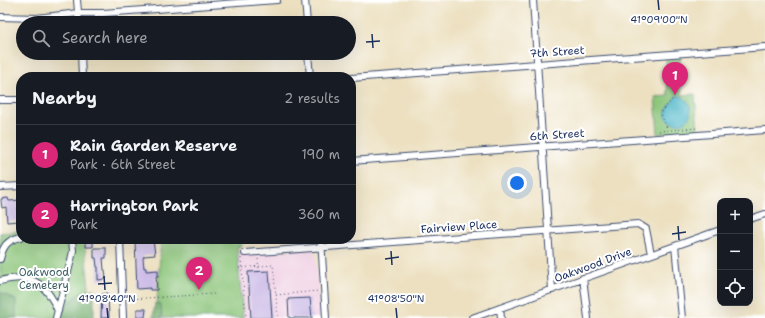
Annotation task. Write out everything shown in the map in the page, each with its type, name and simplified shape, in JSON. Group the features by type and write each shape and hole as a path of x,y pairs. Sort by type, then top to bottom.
{"street":[{"path":"77,0 78,16"},
{"path":"53,16 78,13 102,13 276,0"},
{"path":"305,0 306,16"},
{"path":"533,0 552,290"},
{"path":"0,16 16,17"},
{"name":"7th Street","path":"356,78 765,47"},
{"path":"81,60 82,72"},
{"path":"309,60 310,72"},
{"path":"0,100 16,100"},
{"name":"6th Street","path":"356,161 765,130"},
{"path":"0,187 16,186"},
{"path":"753,218 765,214 765,221"},
{"name":"Fairview Place","path":"243,254 638,224 646,229 651,254"},
{"name":"Oakwood Drive","path":"472,318 717,231"},
{"path":"0,259 3,248 16,239"},
{"path":"56,318 73,251 72,244"},
{"path":"120,244 123,318"},
{"path":"321,244 326,318"},
{"path":"675,246 682,318"},
{"path":"0,281 18,277 32,280 48,293 58,311"},
{"path":"582,278 588,318"},
{"path":"500,308 501,318"}],"path":[{"path":"667,131 666,124 661,116 661,111 672,100 676,91 673,78 674,68 672,60"},
{"path":"659,131 698,128"},
{"path":"243,254 242,268 246,318"},
{"path":"258,258 259,272"},
{"path":"239,268 274,266 278,318"},
{"path":"276,294 319,291"},
{"path":"122,299 214,294"}],"shaded area":[{"path":"315,249 320,318 243,318 237,253"}],"green space":[{"path":"680,56 682,95 695,94 698,131 658,134 655,97 668,96 666,57"},
{"name":"Oakwood Cemetery","path":"16,231 16,244 85,244 92,318 0,318 0,233"},
{"path":"161,244 242,244 242,246 237,247 243,318 156,318"},
{"path":"94,289 94,318 59,318 67,305 81,292"},
{"path":"0,292 16,300 16,318 0,318"},
{"path":"155,303 161,304 162,318 153,318"}],"water":[{"path":"676,96 681,96 684,98 690,106 690,114 684,123 673,123 666,117 666,111"}],"building":[{"path":"8,198 9,201 16,200 16,221 7,222 6,207 2,208 1,199"},
{"path":"86,244 93,244 93,247 86,247"},
{"path":"135,244 154,244 155,255 144,256 143,258 144,268 146,268 146,271 158,270 158,276 156,276 157,290 150,290 150,288 137,289"},
{"path":"94,248 106,248 106,258 103,258 106,279 98,280 98,267 96,258 94,258"},
{"path":"269,271 272,318 251,318 248,272"},
{"path":"108,293 109,318 101,318 102,294"},
{"path":"310,298 312,318 289,318 288,299"},
{"path":"137,309 146,309 145,317 137,318"}],"place":[{"name":"Rain Garden Reserve","path":"675,95"},
{"name":"Harrington Park","path":"199,290"}]}
